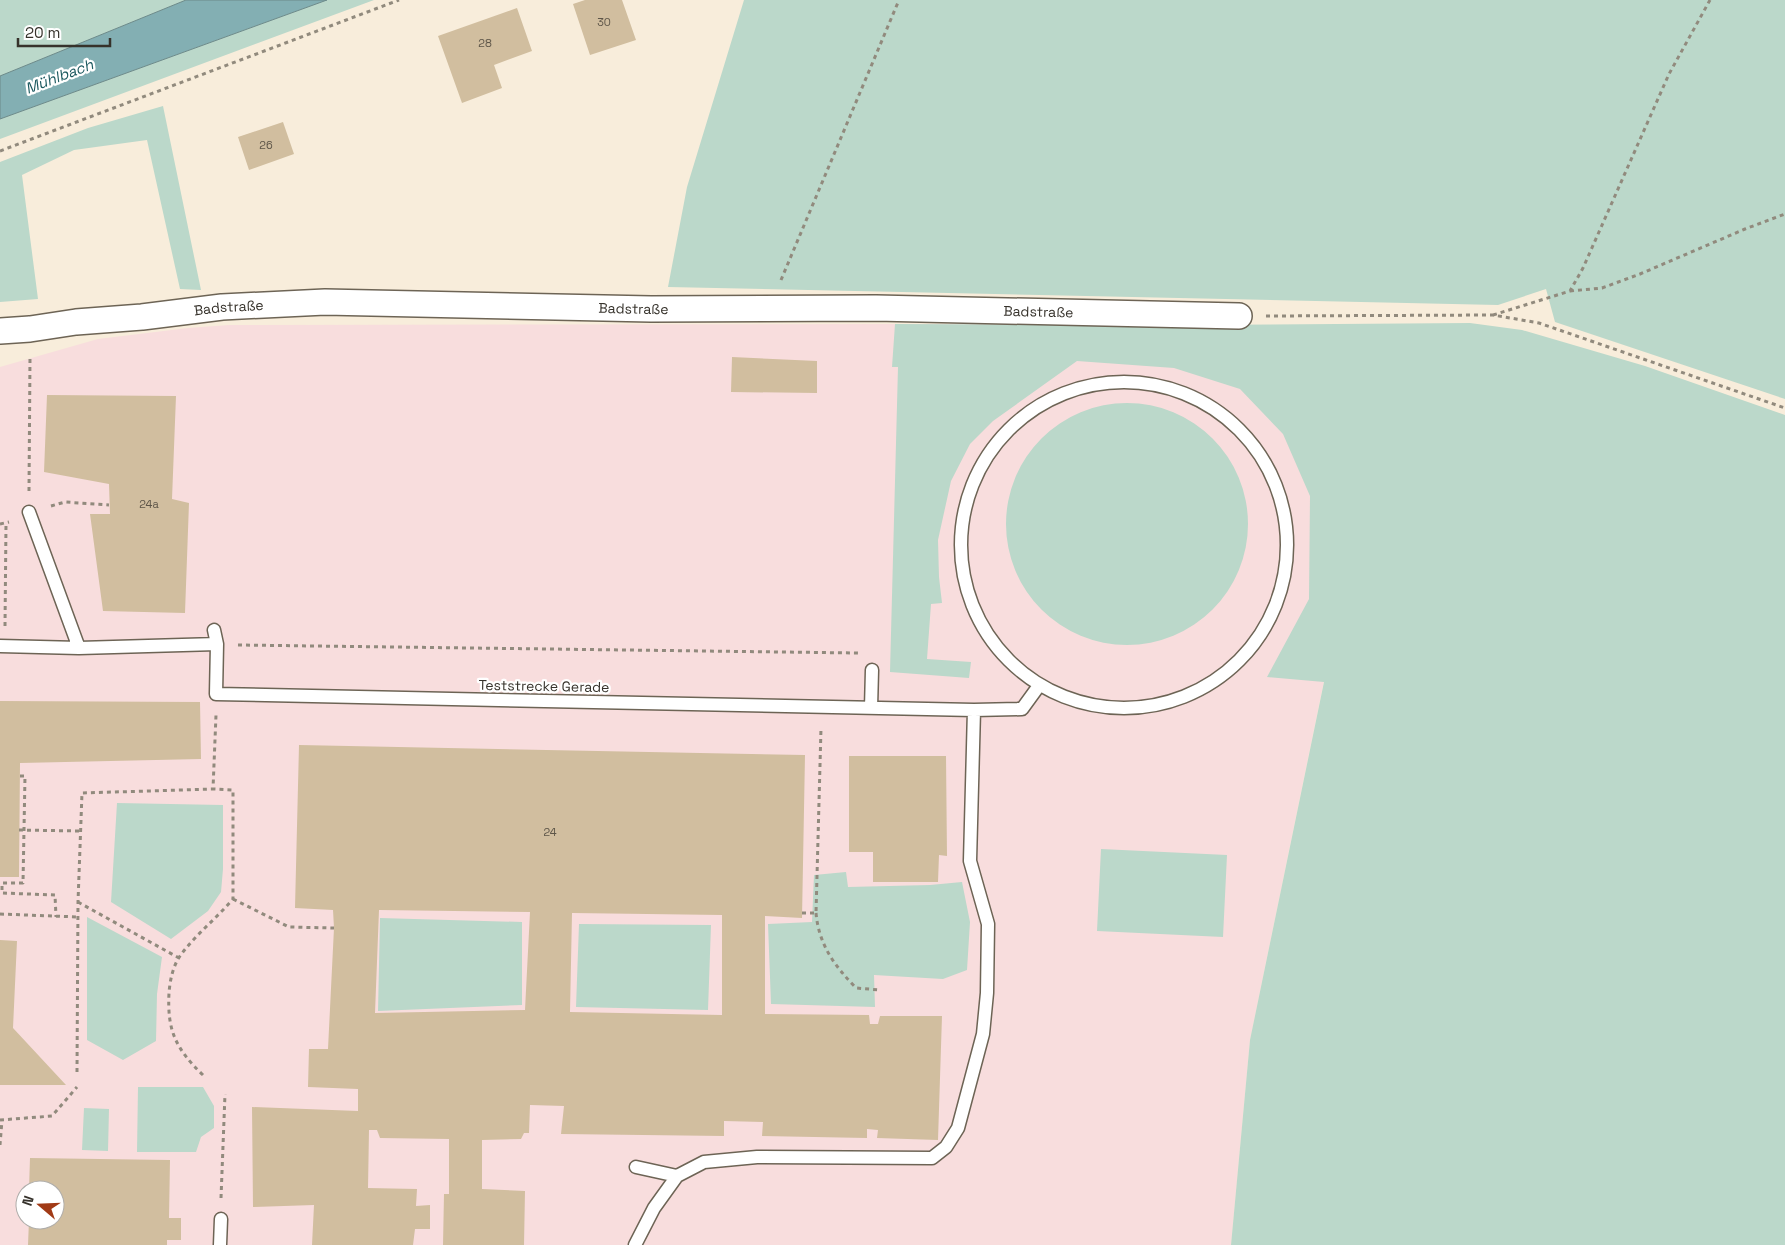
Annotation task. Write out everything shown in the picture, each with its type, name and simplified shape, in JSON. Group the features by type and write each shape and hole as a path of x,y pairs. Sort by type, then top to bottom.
{"street":[{"name":"Badstraße","path":"0,331 222,307 325,302 651,309 770,308 1239,316"},
{"name":"Badstraße","path":"0,339 30,329"}],"lane":[{"path":"1131,380 1184,392 1231,420 1266,462 1285,512 1286,567 1271,619 1239,663 1195,694 1143,709 1088,707 1038,687 997,652 970,604 959,551 966,498 990,449 1029,410 1078,387 1131,380"},
{"path":"29,512 78,648"},
{"path":"214,630 217,644 216,694"},
{"path":"2,646 78,648 217,644"},
{"path":"870,708 872,670"},
{"name":"Teststrecke Gerade","path":"216,694 974,710 1022,709 1038,687"},
{"path":"635,1245 654,1208 677,1176 704,1162 757,1156 932,1158 946,1147 958,1128 972,1078 983,1034 987,993 988,924 970,861 974,710"},
{"path":"636,1167 677,1176"},
{"path":"220,1245 221,1219"}],"path":[{"path":"0,152 399,0"},
{"path":"770,308 899,0"},
{"path":"1570,291 1583,268 1670,74 1710,0"},
{"path":"1492,315 1570,291 1602,288 1785,214"},
{"path":"1239,316 1492,315 1539,323 1785,408"},
{"path":"29,512 30,329"},
{"path":"0,524 6,524 29,512 65,502 109,505"},
{"path":"2,646 6,524"},
{"path":"217,644 308,647 862,653"},
{"path":"213,789 216,694"},
{"path":"822,707 816,913 818,931 836,967 856,988 880,990"},
{"path":"20,776 25,776 21,857 23,883 2,883 2,894 56,895 56,917"},
{"path":"77,1072 78,902 82,794 213,789 233,790 233,899 179,958 170,978 170,1024 180,1049 187,1060 203,1075"},
{"path":"20,803 24,804"},
{"path":"22,830 81,832"},
{"path":"233,899 289,927 334,928"},
{"path":"78,902 179,958"},
{"path":"802,913 816,913"},
{"path":"0,914 78,917"},
{"path":"0,1145 1,1120 52,1116 77,1087"},
{"path":"221,1219 225,1094"}],"shaded area":[{"path":"229,325 1185,325 1325,458 1324,681 1250,1040 1231,1245 0,1245 0,367 98,339"}],"green space":[{"path":"0,0 186,0 0,76"},
{"path":"327,0 374,0 0,139 0,119"},
{"path":"744,0 1785,0 1785,399 1555,322 1546,289 1498,305 668,287 687,187"},
{"path":"163,106 201,290 180,289 147,140 74,150 22,175 38,299 0,302 0,162 88,128"},
{"path":"1470,323 1522,330 1645,366 1785,415 1785,1245 1231,1245 1250,1040 1324,682 1267,677 1309,599 1310,496 1283,434 1240,389 1174,368 1077,361 993,421 970,444 951,481 938,540 942,603 931,604 927,659 971,662 969,678 890,672 898,367 892,367 895,324 1185,325"},
{"path":"1127,403 1151,405 1173,412 1194,423 1213,438 1228,457 1239,478 1246,500 1248,524 1246,548 1239,570 1228,591 1213,610 1194,625 1173,636 1151,643 1127,645 1103,643 1081,636 1060,625 1041,610 1026,591 1015,570 1008,548 1006,524 1008,500 1015,478 1026,457 1041,438 1060,423 1081,412 1103,405"},
{"path":"117,803 223,805 221,892 208,911 171,939 111,902"},
{"path":"1101,849 1227,855 1223,937 1097,931"},
{"path":"846,872 848,887 930,885 962,882 970,922 967,970 943,979 874,975 875,1007 771,1004 768,924 812,922 814,875"},
{"path":"87,917 162,957 157,994 156,1041 123,1060 87,1040"},
{"path":"380,918 522,922 522,1005 378,1011"},
{"path":"579,924 711,925 708,1010 576,1007"},
{"path":"138,1087 203,1087 214,1106 214,1128 201,1137 196,1152 137,1152"},
{"path":"84,1108 109,1109 108,1151 82,1150"}],"water":[{"name":"Mühlbach","path":"186,0 327,0 0,119 0,76"}],"building":[{"path":"585,0 622,0 636,40 590,55 573,4"},
{"path":"517,8 532,51 494,65 502,88 462,103 438,36"},
{"path":"283,122 294,154 249,170 238,137"},
{"path":"732,357 817,361 817,393 731,392"},
{"path":"47,395 176,396 172,499 189,503 185,613 103,611 90,514 110,514 109,484 44,472"},
{"path":"0,701 200,702 201,759 20,763 19,877 0,877"},
{"path":"299,745 805,755 802,918 765,916 765,1014 869,1015 870,1024 878,1024 880,1016 942,1016 938,1140 877,1138 878,1130 867,1129 867,1138 762,1136 763,1122 724,1121 724,1136 561,1134 564,1106 530,1105 529,1133 524,1133 521,1139 482,1140 482,1189 525,1191 524,1245 443,1245 444,1194 449,1194 449,1139 380,1138 377,1130 369,1130 368,1188 417,1189 416,1206 430,1205 430,1229 415,1229 413,1245 312,1245 314,1205 253,1207 252,1107 358,1111 358,1089 308,1087 309,1049 328,1049 334,928 333,910 295,908","holes":["379,910 530,912 525,1010 375,1013","572,913 722,915 722,1015 570,1012"]},
{"path":"849,756 946,756 947,856 939,855 938,882 873,882 873,852 849,852"},
{"path":"0,940 17,941 13,1028 66,1085 0,1085"},
{"path":"30,1158 170,1160 169,1218 181,1218 181,1240 167,1240 167,1245 28,1245 29,1230 65,1230 65,1180 29,1180"}]}
